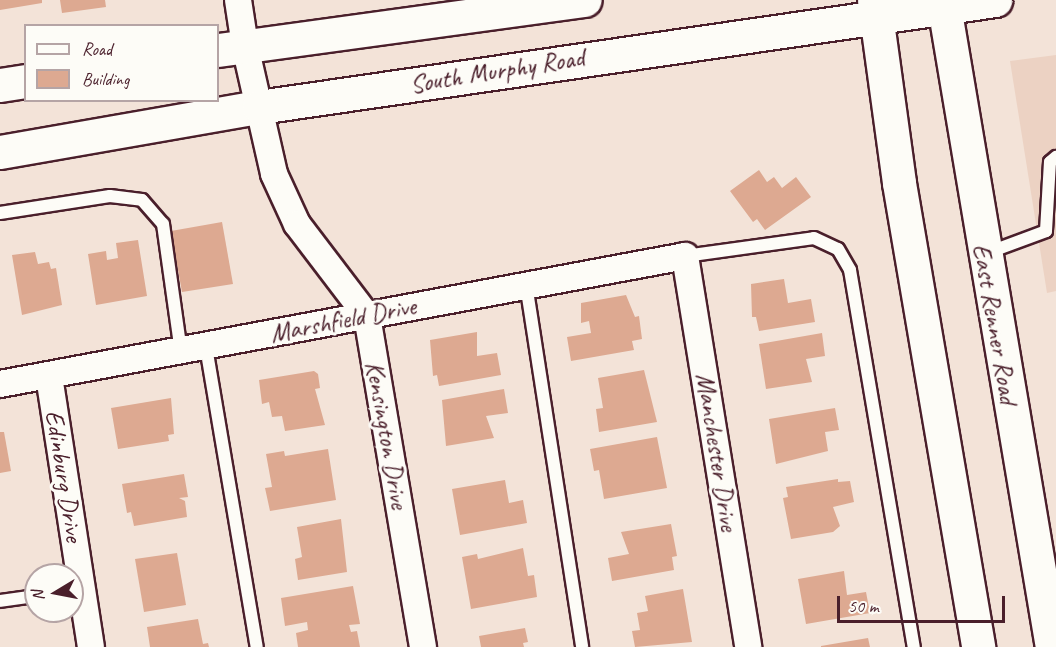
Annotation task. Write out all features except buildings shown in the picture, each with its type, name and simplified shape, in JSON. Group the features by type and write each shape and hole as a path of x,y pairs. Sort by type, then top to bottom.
{"main road":[{"path":"231,48 585,0"},
{"name":"South Murphy Road","path":"0,152 259,107 875,7 995,0"},
{"name":"East Renner Road","path":"943,3 983,254 1052,647"},
{"path":"875,7 899,183 978,647"},
{"path":"0,85 24,81"}],"street":[{"name":"Kensington Drive","path":"238,0 231,48 259,107 274,174 297,224 367,316 423,647"},
{"name":"Marshfield Drive","path":"0,384 193,350 526,284 685,256"},
{"name":"Manchester Drive","path":"685,256 748,647"},
{"name":"Edinburg Drive","path":"49,376 73,563"},
{"name":"Edinburg Drive","path":"84,620 91,647"}],"lane":[{"path":"983,254 1046,231 1050,162 1056,157"},
{"path":"0,213 110,196 142,200 163,224 193,350 257,647"},
{"path":"685,256 814,238 838,249 850,270 914,647"},
{"path":"526,284 582,647"},
{"path":"0,601 24,598"}],"shaded area":[{"path":"1056,55 1056,291 1047,293 1010,61"}]}
